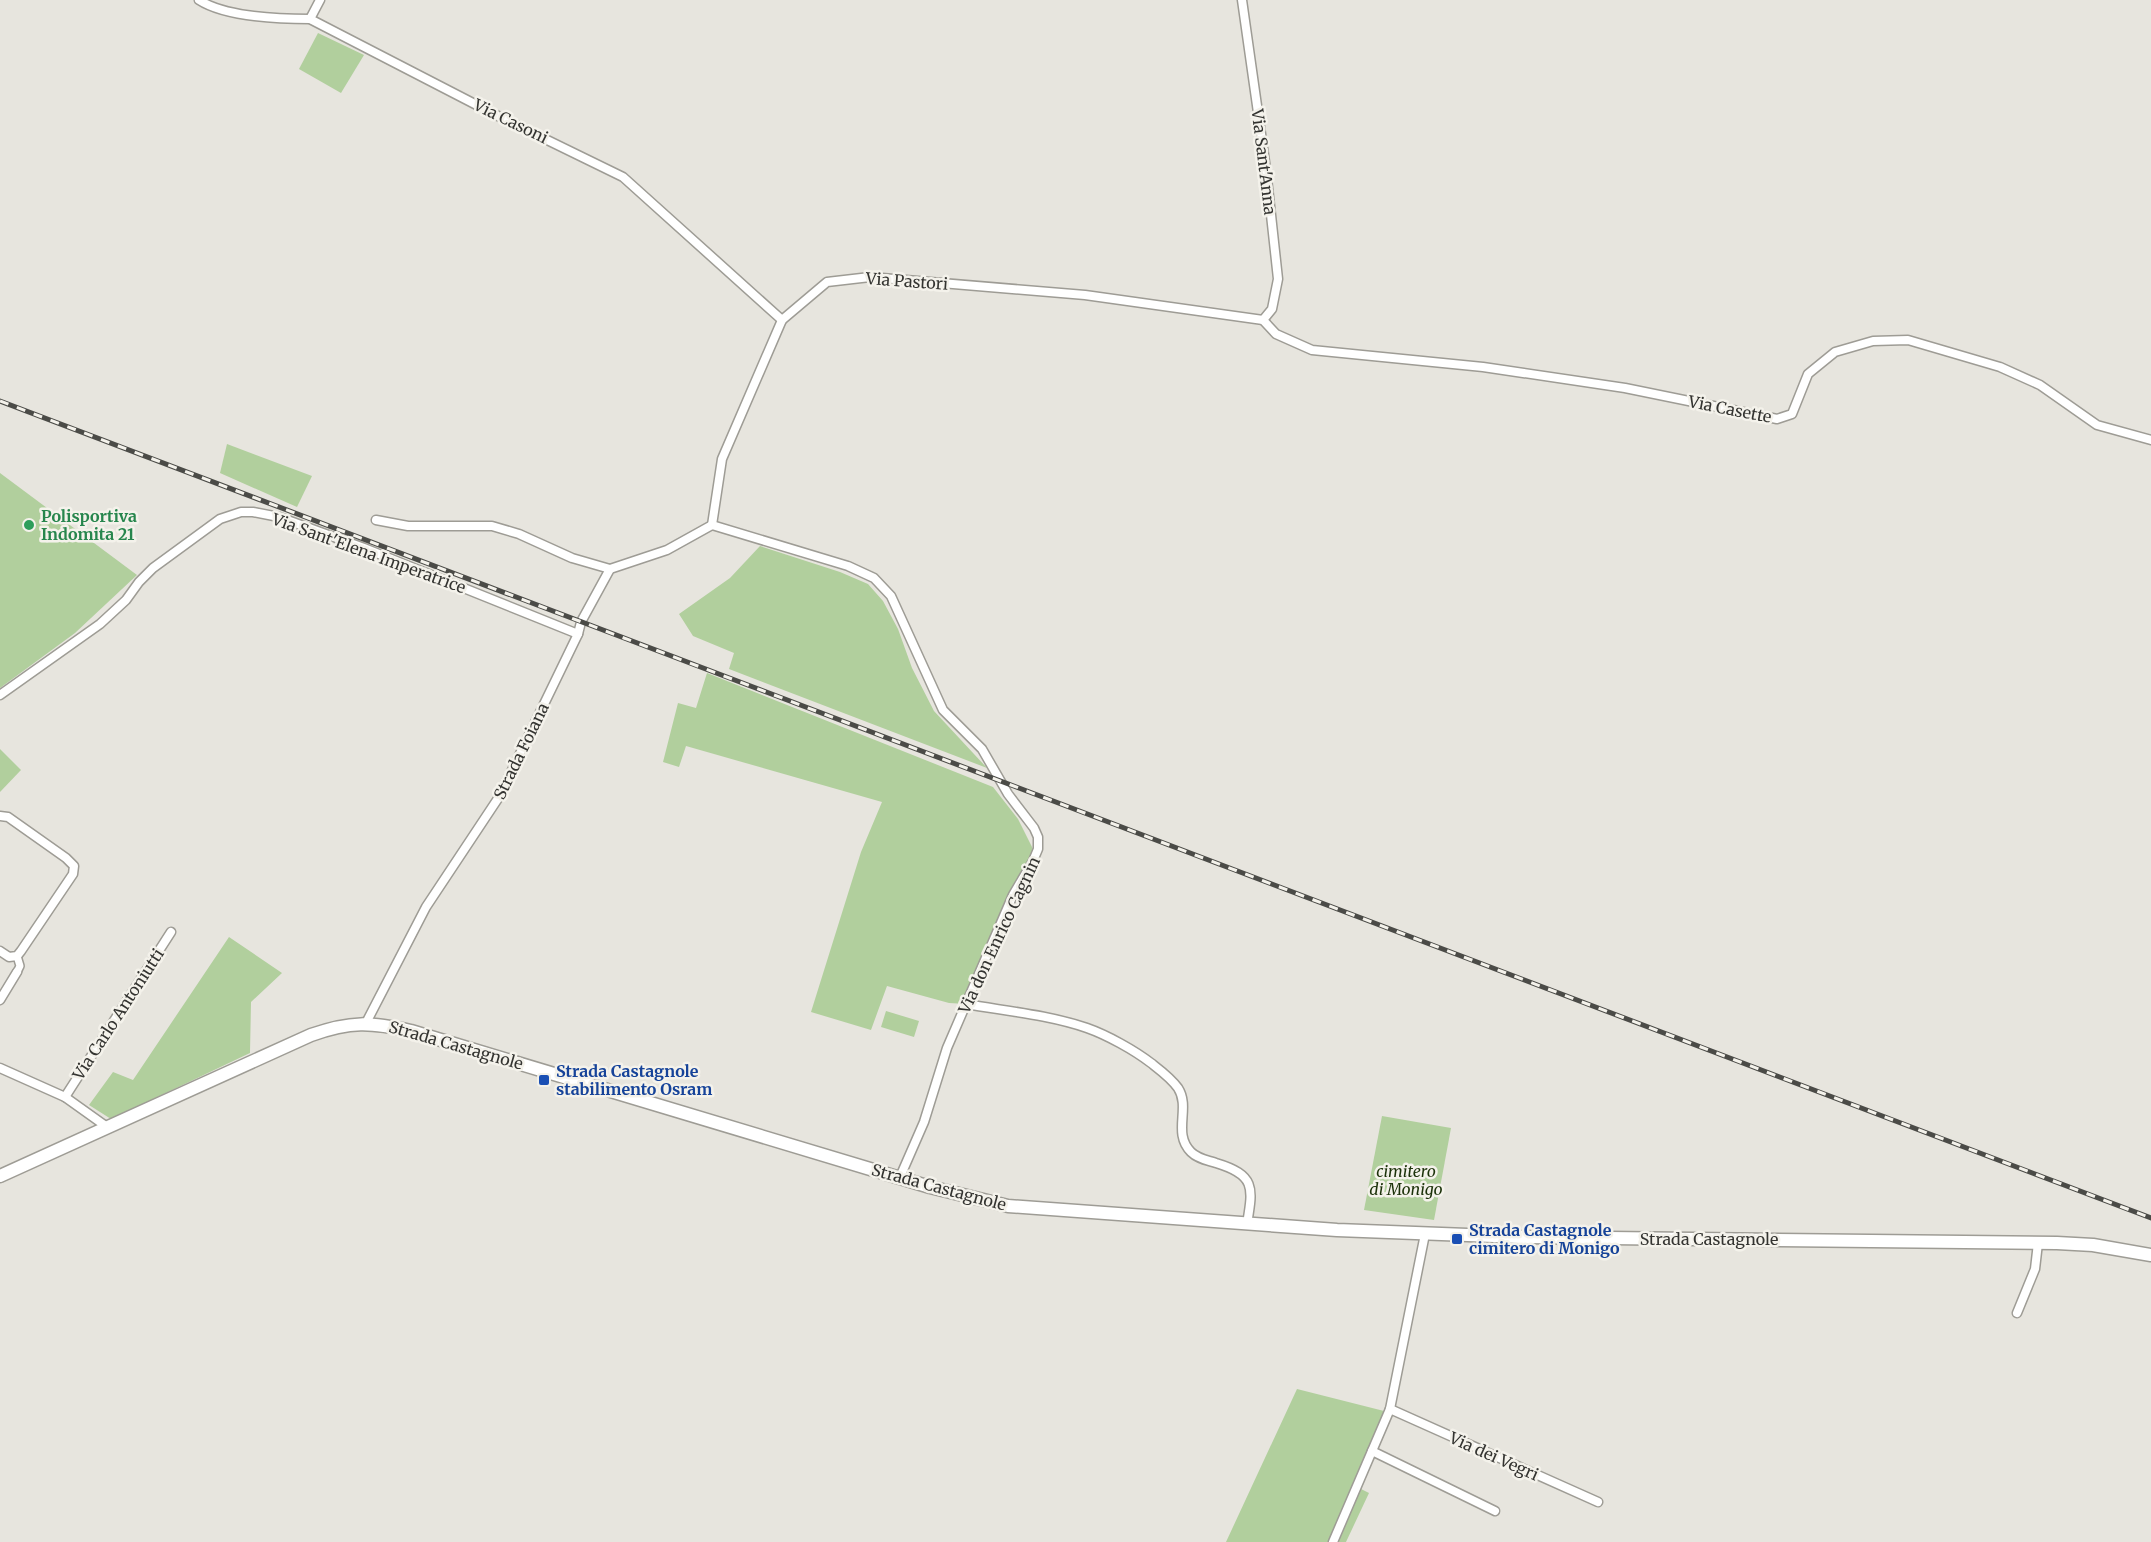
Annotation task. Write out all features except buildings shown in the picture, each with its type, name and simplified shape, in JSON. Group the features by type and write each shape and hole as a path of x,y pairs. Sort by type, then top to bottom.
{"main road":[{"name":"Strada Castagnole","path":"0,1176 311,1035 350,1024 366,1023 411,1031 471,1048 900,1178 962,1196 1008,1206 1247,1224 1425,1234 2093,1245 2151,1256"}],"street":[{"name":"Via Casoni","path":"200,0 210,7 276,19 310,18 498,116 623,177 782,320"},
{"path":"310,18 320,0"},
{"name":"Via Sant'Anna","path":"1242,0 1266,170 1278,279 1272,309 1263,320"},
{"name":"Via Pastori","path":"712,525 722,459 782,320 828,282 870,277 1085,295 1263,320"},
{"name":"Via Casette","path":"1263,320 1276,334 1312,350 1483,367 1625,388 1777,419 1792,414 1808,374 1835,352 1873,340 1908,340 2000,367 2040,385 2097,425 2151,440"},
{"name":"Via Sant'Elena Imperatrice","path":"0,695 100,624 126,600 153,568 220,519 241,512 279,517 356,545 578,634"},
{"path":"376,520 408,526 492,526 519,534 572,558 610,569 667,550 712,525"},
{"name":"Via don Enrico Cagnin","path":"712,525 848,566 873,578 891,596 943,710 982,749 1008,794 1034,828 1038,837 1038,849 1013,895 947,1048 924,1122 900,1178"},
{"name":"Strada Foiana","path":"366,1023 426,908 499,797 578,634 581,622 610,569"},
{"path":"0,816 8,817 74,866 73,874 17,956 9,957 0,951"},
{"name":"Via Carlo Antoniutti","path":"65,1097 171,932"},
{"path":"0,1000 20,966 17,956"},
{"path":"966,1004 1058,1020 1089,1028 1141,1055 1158,1068 1170,1078 1180,1093 1182,1101 1181,1136 1188,1148 1200,1158 1234,1169 1248,1182 1252,1194 1247,1224"},
{"path":"0,1068 65,1097 107,1127"},
{"path":"1333,1542 1390,1409 1425,1234"},
{"path":"2017,1313 2036,1269 2038,1244"},
{"name":"Via dei Vegri","path":"1390,1409 1598,1502"},
{"path":"1372,1451 1495,1511"}],"green space":[{"path":"318,33 364,55 341,93 299,69"},
{"path":"227,444 312,476 297,507 220,473"},
{"name":"Polisportiva Indomita 21","path":"0,473 137,575 75,633 0,688"},
{"path":"760,546 840,572 868,584 883,601 898,629 912,668 934,711 987,768 729,669 734,653 693,636 679,614 730,578"},
{"path":"707,673 993,787 1018,819 1033,849 966,1004 949,1003 887,986 871,1030 811,1012 861,852 882,802 686,746 679,767 663,762 678,703 696,708"},
{"path":"0,749 21,770 0,792"},
{"path":"229,937 282,973 251,1002 250,1053 111,1119 89,1105 113,1072 133,1080"},
{"path":"886,1011 919,1021 914,1037 881,1027"},
{"name":"cimitero di Monigo","path":"1382,1116 1451,1128 1434,1220 1364,1210"},
{"path":"1297,1389 1384,1411 1361,1489 1369,1493 1346,1542 1226,1542"}],"railway":[{"path":"0,401 2151,1218"}],"place":[{"name":"Polisportiva Indomita 21","path":"29,525"},
{"name":"Strada Castagnole stabilimento Osram","path":"544,1080"},
{"name":"Strada Castagnole cimitero di Monigo","path":"1457,1239"}]}
